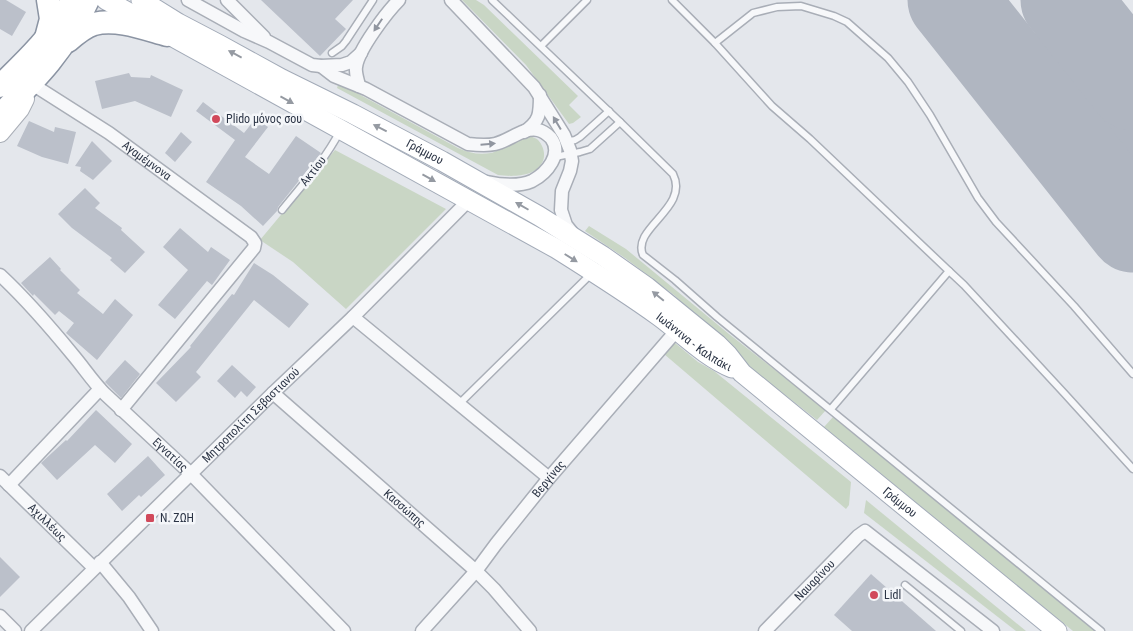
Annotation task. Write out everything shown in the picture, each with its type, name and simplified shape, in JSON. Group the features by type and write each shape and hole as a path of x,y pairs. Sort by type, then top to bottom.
{"highway":[{"path":"48,0 50,19 56,40"},
{"path":"0,115 32,84 56,56 59,22 72,0"},
{"path":"3,81 74,28 88,0"},
{"path":"56,40 95,24 104,23 173,29"}],"main road":[{"name":"Γράμμου","path":"106,0 282,79 394,135 538,216 585,245 640,282 696,326"},
{"name":"Γράμμου","path":"141,0 173,29 341,130 469,200 593,272"},
{"name":"Ιωάννινα - Καλπάκι","path":"593,272 640,303 707,354 722,364 742,373"},
{"name":"Ιωάννινα - Καλπάκι","path":"696,326 728,355 742,373"},
{"name":"Γράμμου","path":"742,373 1057,631"}],"street":[{"path":"156,0 167,10 173,29"},
{"path":"188,0 255,36 309,63 320,66 338,66 352,62 361,53 384,16 399,0"},
{"path":"227,0 269,42"},
{"path":"451,0 540,95 562,150"},
{"path":"361,53 356,68 362,88"},
{"path":"320,66 334,76 362,88 468,144 496,144 524,132 535,130 549,136 572,164 562,191 561,210 566,225 585,245"},
{"path":"0,133 20,109 32,84"},
{"name":"Αγαμέμνονα","path":"32,84 109,133 251,237 255,243 254,248 121,410"},
{"path":"524,132 536,123 540,110 540,95"},
{"path":"466,175 505,185 532,181 550,165 562,150"},
{"name":"Μητροπολίτη Σεβαστιανού","path":"30,631 353,317 469,200"},
{"name":"Εγνατίας","path":"0,275 40,316 100,389 191,474 344,631"},
{"path":"353,317 550,478"},
{"name":"Βεργίνας","path":"422,631 476,571 550,478 677,330"},
{"path":"4,480 100,389"},
{"name":"Κασσώπης","path":"274,393 476,571 530,631"},
{"name":"Αχιλλέως","path":"4,480 97,565 128,597 152,631"},
{"name":"Ναυαρίνου","path":"765,631 865,531 993,631"},
{"path":"0,616 15,631"}],"lane":[{"path":"332,53 346,41 373,0"},
{"path":"492,0 668,168 675,177 674,197 644,238 641,249 643,255 675,280 716,317 1101,631"},
{"path":"540,46 587,0"},
{"path":"672,0 772,106 810,139 964,285 1133,469"},
{"path":"714,43 753,13 777,7 802,6 847,22 888,58 908,82 930,115 978,198 996,222 1074,306 1133,374"},
{"path":"562,150 609,111"},
{"path":"562,150 590,149 620,122"},
{"name":"Ακτίου","path":"282,210 328,153 341,130"},
{"path":"831,409 949,270"},
{"path":"459,404 593,272"},
{"path":"905,585 961,631"}],"green space":[{"path":"462,0 476,0 484,5 578,96 569,105 581,117 569,124 526,65"},
{"path":"338,85 355,92 458,148 470,152 491,153 525,137 532,137 542,146 544,153 543,161 535,170 524,175 498,175 337,88"},
{"path":"335,150 446,209 346,309 293,262 260,240"},
{"path":"589,226 626,249 729,334 826,410 817,420 743,362 674,295 585,231"},
{"path":"675,343 698,362 714,371 851,482 849,505 846,509 664,354"},
{"path":"833,417 1095,631 1073,631 824,427"},
{"path":"866,500 1026,631 1016,631 864,513"}],"building":[{"path":"0,0 6,0 26,12 12,36 0,29"},
{"path":"261,0 353,0 335,19 346,29 320,56"},
{"path":"129,73 131,77 150,78 151,75 183,90 171,117 135,101 102,109 95,81"},
{"path":"203,102 244,133 256,118 268,127 245,157 269,174 296,136 321,153 278,207 277,211 263,226 241,206 206,182 235,140 196,111"},
{"path":"29,121 54,132 55,127 76,132 68,164 42,157 17,146"},
{"path":"181,132 192,142 175,162 165,153"},
{"path":"92,141 112,161 93,180 80,171 81,167 75,166"},
{"path":"85,188 100,203 95,208 122,228 121,230 145,252 125,273 110,260 112,258 72,228 58,214"},
{"path":"180,228 208,252 211,247 230,260 212,285 207,281 175,319 158,305 188,270 163,247"},
{"path":"50,257 80,290 77,293 103,314 115,299 133,315 97,360 66,333 74,323 59,311 55,315 21,283"},
{"path":"254,263 273,275 309,304 289,328 254,300 196,372 201,377 176,402 156,383 191,347 232,294 234,295"},
{"path":"125,360 140,374 121,398 105,382"},
{"path":"232,365 256,387 247,397 241,391 235,398 217,381"},
{"path":"96,410 132,444 115,463 95,445 57,480 41,463 67,441"},
{"path":"148,456 165,475 122,511 107,494"},
{"path":"0,557 20,577 0,597"},
{"name":"Lidl","path":"871,574 936,631 852,631 834,615"}],"taxiway":[{"path":"927,0 999,33 1033,53 1075,88 1133,154"}],"runway":[{"path":"952,0 1133,228"},
{"path":"1065,0 1133,86"}],"place":[{"name":"Plido μόνος σου","path":"216,119"},
{"name":"Ν. ΖΩΗ","path":"150,518"},
{"name":"Lidl","path":"874,595"}]}
